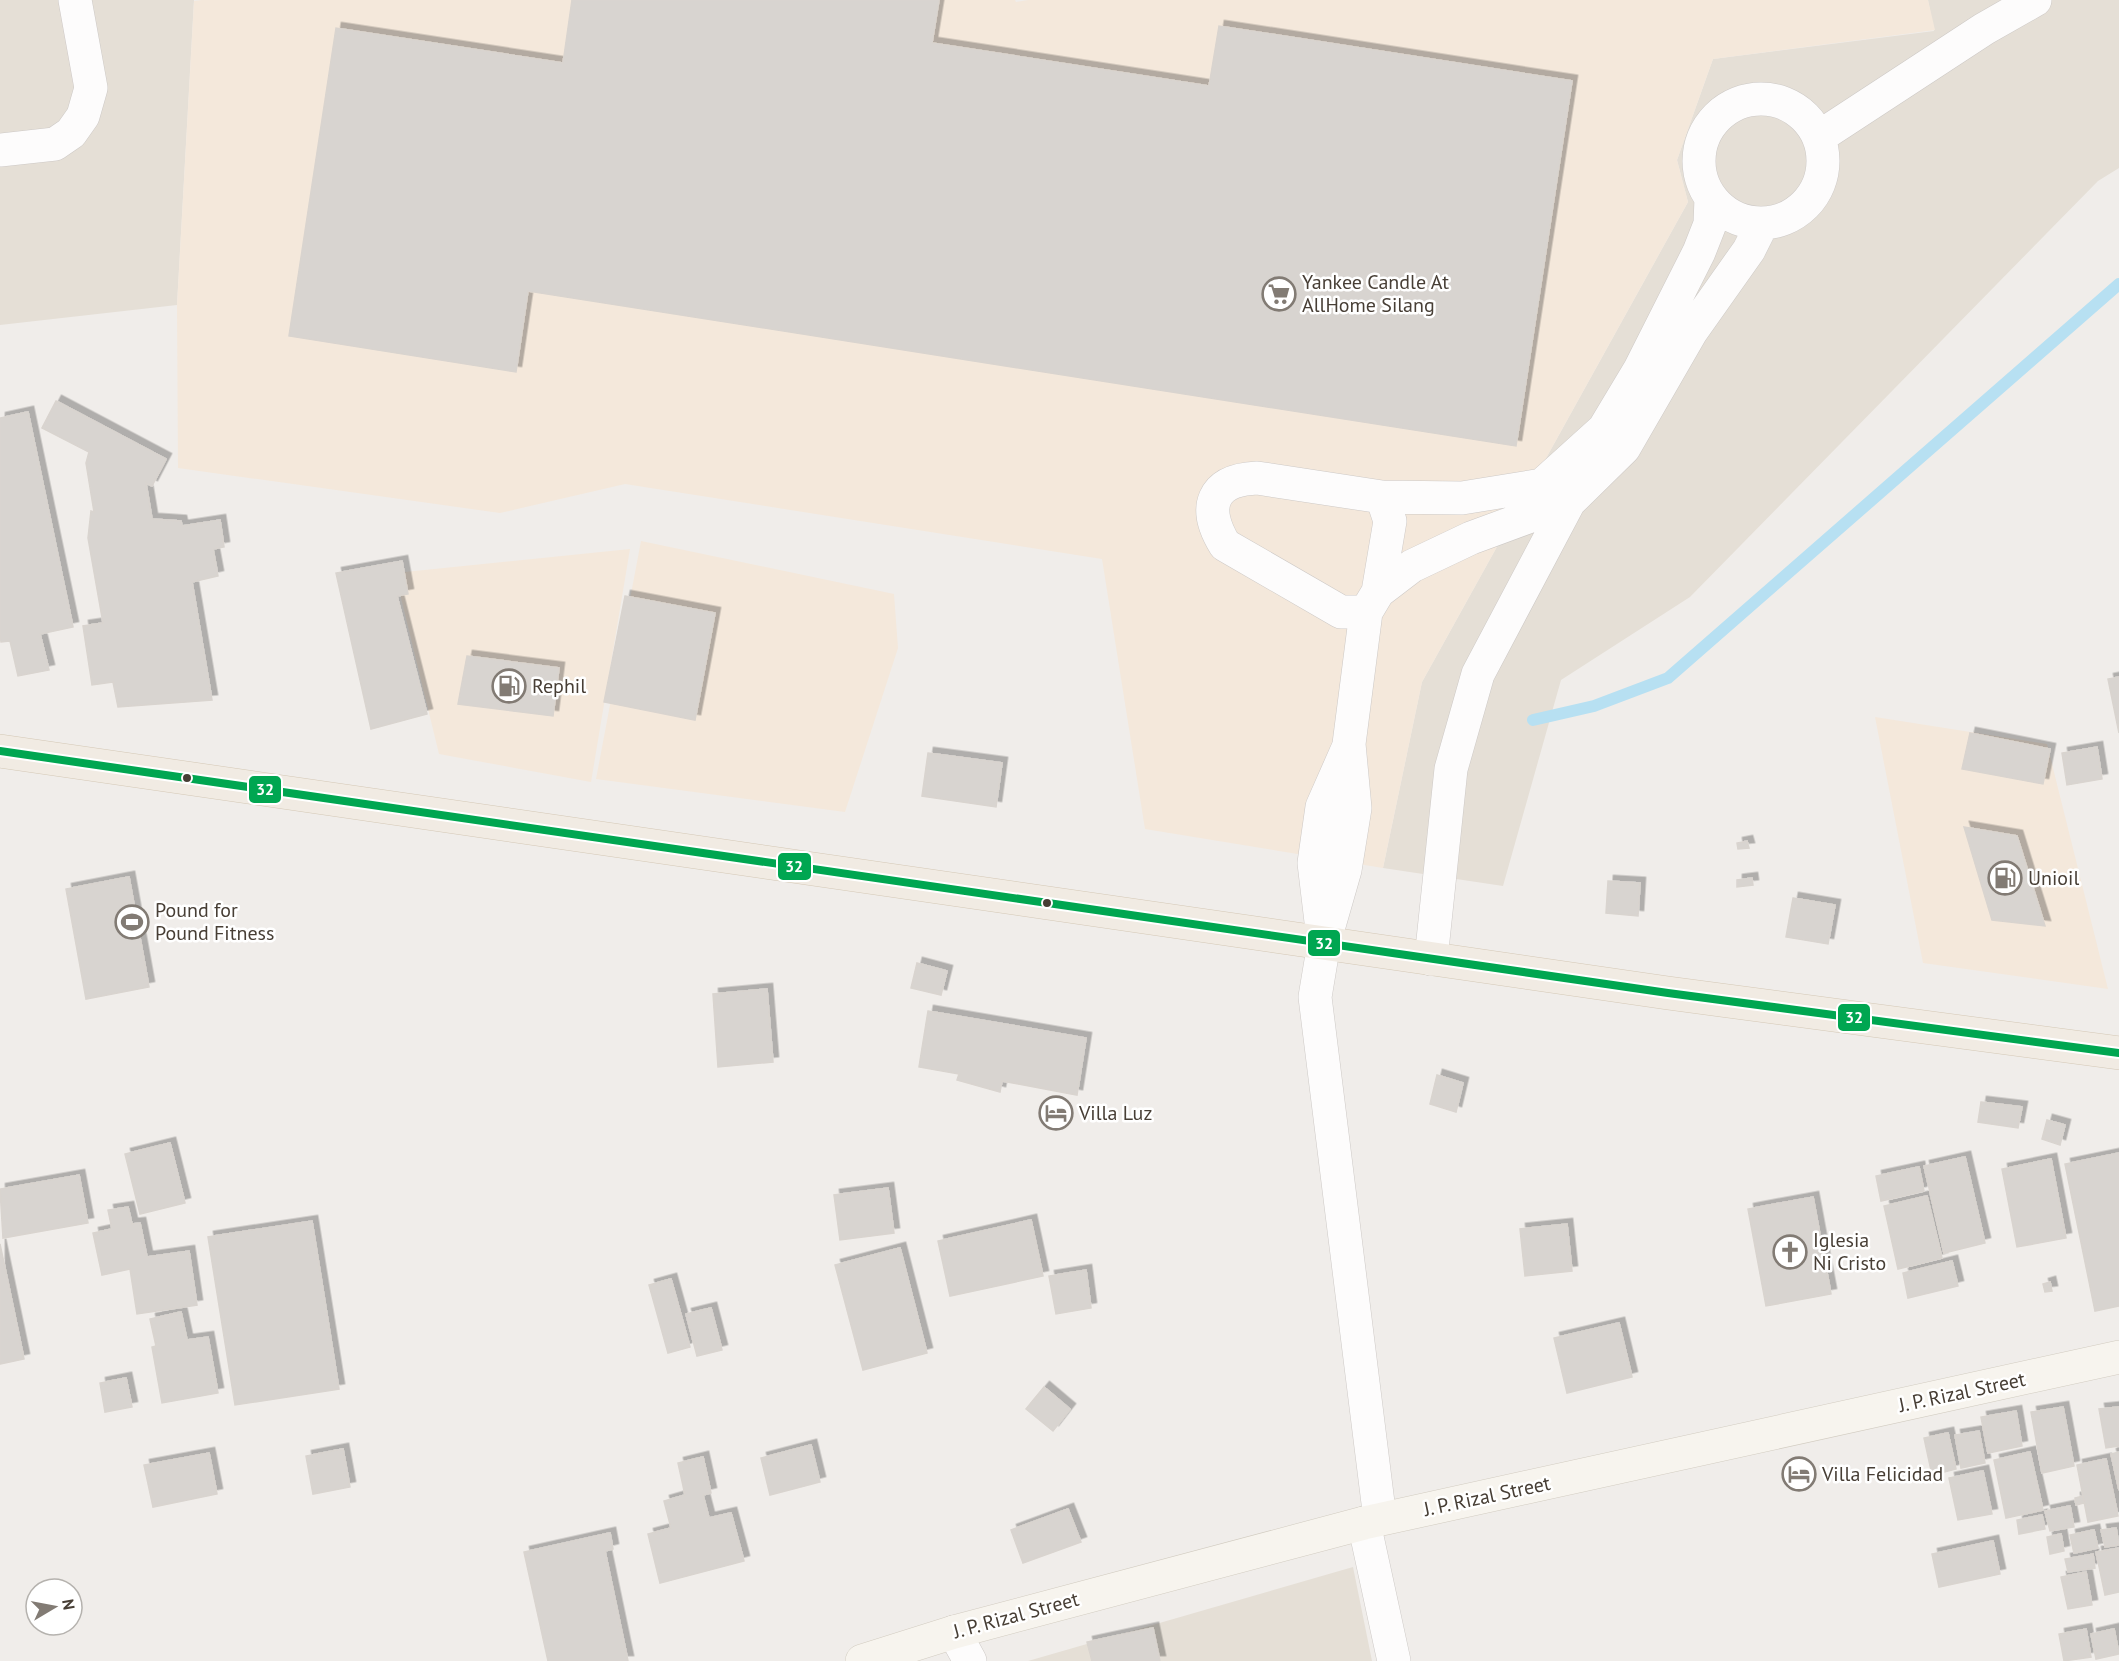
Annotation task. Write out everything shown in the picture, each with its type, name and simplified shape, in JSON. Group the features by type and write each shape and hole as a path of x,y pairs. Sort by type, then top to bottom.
{"main road":[{"path":"0,751 1431,959 2119,1053"},
{"name":"J. P. Rizal Street","path":"862,1661 908,1654 954,1632 1372,1521 2119,1357"}],"street":[{"path":"0,150 55,144 71,133 83,116 91,88 75,0"},
{"path":"1819,137 1980,15 2035,0"},
{"path":"1569,502 1471,537 1412,566 1372,602 1341,612 1225,546 1214,527 1212,507 1224,485 1238,479 1257,478 1382,497 1462,498 1542,485 1604,429 1640,369 1699,252 1710,224 1710,198 1702,180 1699,161 1701,142 1710,125 1723,111 1740,102 1759,98 1777,100 1795,108 1809,120 1819,137 1824,154 1823,171 1818,188 1809,203 1795,214 1779,222 1762,224 1733,218 1710,198"},
{"path":"1431,959 1450,769 1478,674 1569,502 1624,448 1690,332 1749,250 1762,224"},
{"path":"1382,497 1390,521 1372,602 1349,744 1355,808 1345,870 1324,943 1316,997 1372,1521 1394,1661"},
{"path":"954,1632 970,1661"}],"shaded area":[{"path":"0,0 194,0 177,305 0,325"},
{"path":"1015,0 1016,2 1028,0 1928,0 1935,30 1713,59 1677,160 1688,202 1422,682 1383,868 1145,829 1102,559 625,484 500,513 178,468 177,305 194,1"},
{"path":"1928,0 2119,0 2119,168 2098,181 1690,597 1561,680 1503,886 1383,868 1422,682 1688,202 1677,160 1713,59 1934,31"},
{"path":"641,541 894,594 898,648 845,812 596,779"},
{"path":"630,549 591,782 439,754 395,573"},
{"path":"1875,717 2047,744 2108,989 1923,963"},
{"path":"1353,1567 1372,1661 1028,1661"}],"building":[{"path":"572,0 939,0 932,43 1209,86 1219,26 1572,81 1516,446 528,291 516,372 289,336 336,28 563,63"},
{"path":"56,401 166,459 152,486 146,483 152,519 181,521 182,526 220,520 224,547 213,549 218,576 192,582 212,700 118,707 113,682 92,685 83,626 103,623 88,538 91,511 94,512 86,463 89,452 42,428"},
{"path":"28,412 73,627 40,634 49,670 18,676 10,641 1,642 0,635 0,418"},
{"path":"402,561 408,594 397,596 427,714 371,729 336,573"},
{"path":"625,596 715,613 695,720 604,702"},
{"name":"Rephil","path":"467,656 559,668 553,716 458,704"},
{"path":"2119,677 2119,733 2108,679"},
{"path":"1970,733 2050,749 2043,784 1962,769"},
{"path":"2097,747 2102,779 2067,785 2062,753"},
{"path":"928,753 1002,763 996,807 922,796"},
{"name":"Unioil","path":"1964,827 2017,836 2045,926 1992,920"},
{"path":"1747,841 1749,848 1738,849 1737,843"},
{"path":"129,877 149,987 86,999 66,889"},
{"path":"1752,878 1753,885 1737,887 1737,880"},
{"path":"1608,881 1640,883 1638,916 1606,913"},
{"path":"1793,898 1835,905 1828,944 1786,937"},
{"path":"917,963 947,971 941,995 911,988"},
{"path":"767,989 773,1062 718,1067 713,994"},
{"path":"928,1011 1086,1038 1077,1095 1002,1081 1000,1092 957,1080 959,1074 919,1067"},
{"path":"1437,1075 1463,1083 1456,1112 1430,1104"},
{"path":"1981,1102 2022,1107 2018,1128 1978,1122"},
{"path":"2047,1120 2065,1125 2060,1145 2042,1139"},
{"path":"170,1143 185,1203 140,1214 125,1154"},
{"path":"2119,1153 2119,1306 2095,1311 2065,1164"},
{"path":"1965,1157 1985,1243 1944,1253 1924,1166"},
{"path":"2051,1159 2066,1238 2017,1247 2002,1169"},
{"path":"1919,1167 1924,1191 1881,1201 1876,1176"},
{"path":"79,1175 88,1223 3,1238 0,1189"},
{"path":"888,1188 894,1233 840,1240 834,1195"},
{"path":"1927,1196 1942,1258 1898,1269 1884,1206"},
{"name":"Iglesia Ni Cristo","path":"1813,1197 1831,1294 1766,1306 1748,1209"},
{"path":"128,1207 132,1224 140,1223 147,1257 189,1251 197,1305 137,1314 130,1269 102,1275 93,1233 112,1229 108,1210"},
{"path":"1031,1220 1043,1276 950,1296 938,1241"},
{"path":"312,1221 339,1389 235,1405 208,1237"},
{"path":"1567,1224 1572,1271 1525,1276 1520,1229"},
{"path":"0,1244 24,1359 0,1364"},
{"path":"900,1248 927,1353 863,1370 835,1265"},
{"path":"1952,1261 1958,1286 1908,1298 1903,1273"},
{"path":"1086,1270 1091,1308 1056,1314 1049,1276"},
{"path":"671,1279 690,1347 668,1353 649,1285"},
{"path":"2050,1282 2052,1291 2045,1292 2043,1284"},
{"path":"711,1308 722,1350 697,1356 686,1314"},
{"path":"181,1312 187,1340 208,1337 218,1393 162,1403 152,1347 156,1346 150,1319"},
{"path":"1619,1323 1632,1377 1567,1393 1554,1338"},
{"path":"126,1378 132,1407 105,1412 100,1383"},
{"path":"1044,1387 1070,1409 1053,1431 1026,1409"},
{"path":"2063,1407 2074,1466 2042,1473 2031,1412"},
{"path":"2119,1407 2119,1446 2106,1448 2099,1409"},
{"path":"2016,1411 2022,1446 1988,1453 1981,1417"},
{"path":"1979,1431 1985,1463 1961,1468 1955,1435"},
{"path":"1948,1433 1956,1469 1932,1475 1924,1438"},
{"path":"811,1445 820,1482 770,1495 761,1458"},
{"path":"343,1449 350,1487 313,1494 306,1456"},
{"path":"2030,1452 2043,1510 2006,1518 1994,1460"},
{"path":"2119,1452 2119,1490 2111,1454"},
{"path":"209,1453 217,1494 153,1507 144,1465"},
{"path":"703,1457 711,1493 703,1495 709,1518 731,1513 744,1561 660,1583 648,1534 671,1528 664,1501 685,1495 678,1463"},
{"path":"2106,1459 2118,1516 2088,1522 2077,1465"},
{"path":"1983,1471 1992,1514 1958,1520 1949,1478"},
{"path":"2083,1496 2084,1503 2076,1505 2075,1498"},
{"path":"2070,1506 2074,1527 2050,1531 2045,1511"},
{"path":"1068,1509 1081,1542 1023,1563 1011,1530"},
{"path":"2042,1515 2045,1529 2019,1534 2017,1520"},
{"path":"2116,1528 2119,1545 2105,1547 2101,1530"},
{"path":"2094,1530 2098,1548 2074,1553 2070,1535"},
{"path":"610,1533 613,1549 605,1551 628,1661 548,1661 524,1552"},
{"path":"2061,1534 2064,1551 2050,1554 2047,1537"},
{"path":"1993,1541 2000,1574 1939,1587 1932,1554"},
{"path":"2119,1548 2119,1592 2105,1595 2096,1552"},
{"path":"2093,1554 2095,1568 2068,1572 2065,1559"},
{"path":"2086,1572 2092,1605 2068,1609 2061,1577"},
{"path":"1153,1628 1160,1661 1092,1661 1087,1642"},
{"path":"2086,1629 2091,1657 2064,1661 2059,1634"},
{"path":"2114,1629 2119,1654 2096,1659 2091,1634"}],"waterway":[{"path":"1533,720 1594,706 1668,678 2119,284"}],"transit line":[{"name":"32","path":"0,751 1668,993 2119,1053"}],"place":[{"name":"Yankee Candle At AllHome Silang","path":"1279,294"},
{"name":"Rephil","path":"509,686"},
{"name":"Unioil","path":"2005,878"},
{"name":"Pound for Pound Fitness","path":"132,922"},
{"name":"Villa Luz","path":"1056,1113"},
{"name":"Iglesia Ni Cristo","path":"1790,1252"},
{"name":"Villa Felicidad","path":"1799,1474"}]}
